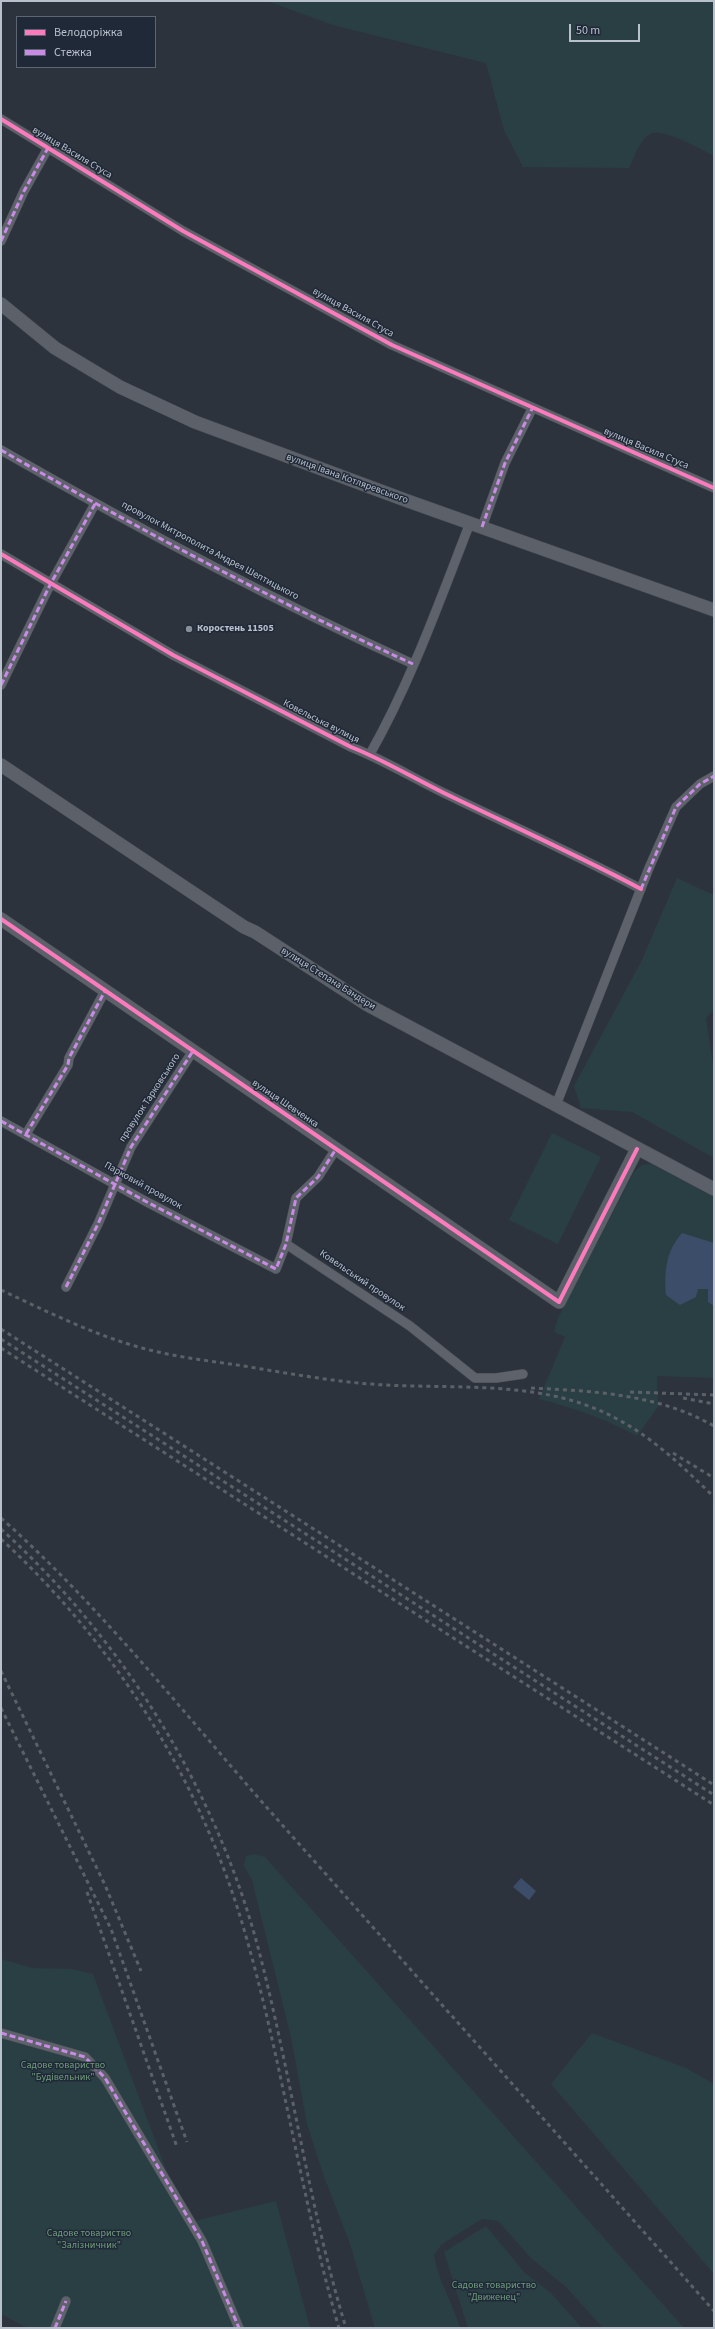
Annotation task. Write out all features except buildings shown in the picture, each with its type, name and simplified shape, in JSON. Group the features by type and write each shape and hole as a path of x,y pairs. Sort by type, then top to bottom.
{"street":[{"name":"вулиця Василя Стуса","path":"1,119 183,231 270,276 392,345 532,409 714,488"},
{"path":"1,241 24,191 48,148"},
{"name":"вулиця Івана Котляревського","path":"1,304 62,352 120,387 195,422 714,610"},
{"path":"370,754 381,735 476,525 532,409"},
{"name":"провулок Митрополита Андрея Шептицького","path":"1,450 95,504 325,624 413,664"},
{"path":"1,685 50,584 95,504"},
{"name":"Ковельська вулиця","path":"1,554 173,655 351,747 370,754 443,792 590,862 641,889"},
{"name":"вулиця Степана Бандери","path":"1,765 346,993 714,1189"},
{"path":"556,1105 641,889 676,807 700,784 714,776"},
{"name":"вулиця Шевченка","path":"1,919 559,1302 637,1149"},
{"path":"26,1134 68,1065 69,1058 105,991"},
{"name":"провулок Тарковського","path":"66,1287 98,1224 131,1147 193,1051"},
{"name":"Парковий провулок","path":"1,1121 145,1201 276,1269 286,1244"},
{"path":"286,1244 296,1198 318,1177 336,1149"},
{"name":"Ковельський провулок","path":"286,1244 410,1326 475,1378 496,1378 523,1374"},
{"path":"1,2033 85,2057 105,2078 202,2241 238,2328"},
{"path":"54,2328 66,2301"}],"green space":[{"path":"267,1 714,1 714,156 673,136 656,133 650,134 646,137 637,150 629,168 523,167 504,130 486,63 333,25"},
{"path":"677,878 714,895 714,1010 706,1018 714,1070 714,1158 632,1112 581,1108 574,1086 641,962"},
{"path":"552,1133 601,1157 558,1244 509,1220"},
{"path":"651,1164 714,1197 714,1378 657,1376 658,1407 637,1436 590,1414 539,1399 565,1337 554,1332 558,1318 634,1172 642,1165"},
{"path":"254,1854 265,1857 684,2328 603,2328 566,2287 531,2258 498,2221 482,2219 442,2244 434,2255 442,2283 460,2328 375,2328 349,2241 323,2174 307,2124 291,2037 252,1880 244,1866 246,1856"},
{"path":"1,1959 32,1968 72,1969 93,1974 186,2223 276,2201 310,2328 28,2328 1,2314"},
{"path":"592,2033 686,2068 714,2084 714,2274 551,2084"},
{"name":"Садове товариство \"Движенец\"","path":"486,2226 525,2273 551,2293 582,2328 468,2328 444,2252"}],"water":[{"path":"682,1233 714,1243 714,1306 708,1302 708,1289 698,1289 696,1297 680,1305 666,1295 665,1278 669,1254"},
{"path":"521,1878 536,1891 529,1900 513,1887"}],"railway":[{"path":"1,1290 70,1322 124,1343 167,1354 349,1382 383,1385 487,1388 555,1396 588,1406 619,1420 645,1436 669,1455 714,1497"},
{"path":"1,1329 714,1785"},
{"path":"1,1339 714,1795"},
{"path":"1,1348 714,1805"},
{"path":"531,1388 625,1396 670,1407 693,1415 714,1426"},
{"path":"630,1392 714,1395"},
{"path":"683,1398 714,1404"},
{"path":"673,1453 714,1478"},
{"path":"1,1518 72,1587 140,1660 269,1810 714,2311"},
{"path":"1,1529 47,1574 90,1623 129,1674 165,1729 196,1786 223,1845 245,1905 263,1967 284,2057 322,2239 346,2328"},
{"path":"1,1539 42,1579 116,1668 148,1716 177,1766 203,1818 225,1871 257,1976 313,2228 339,2328"},
{"path":"1,1671 105,1885 141,1971"},
{"path":"1,1708 111,1929 187,2142"},
{"path":"87,1892 177,2147"}],"marked path":[{"path":"1,241 24,191 48,148"},
{"path":"482,527 505,463 532,409"},
{"path":"1,450 204,562 360,640 413,664"},
{"path":"1,685 50,585 95,504"},
{"path":"641,889 676,807 700,784 714,776"},
{"path":"26,1134 68,1065 69,1058 105,991"},
{"path":"66,1287 98,1224 131,1147 193,1051"},
{"path":"1,1121 145,1201 276,1269 286,1244 296,1198 318,1177 336,1149"},
{"path":"1,2033 85,2057 105,2078 202,2241 239,2328"},
{"path":"55,2328 66,2301"}],"cycle path":[{"path":"1,119 183,231 392,345 714,488"},
{"path":"1,554 173,655 351,747 641,889"},
{"path":"1,919 559,1302 637,1149"}],"place":[{"name":"Коростень 11505","path":"189,629"}],"park label":[{"name":"Садове товариство \"Будівельник\"","path":"63,2072"},
{"name":"Садове товариство \"Залізничник\"","path":"89,2240"}]}
